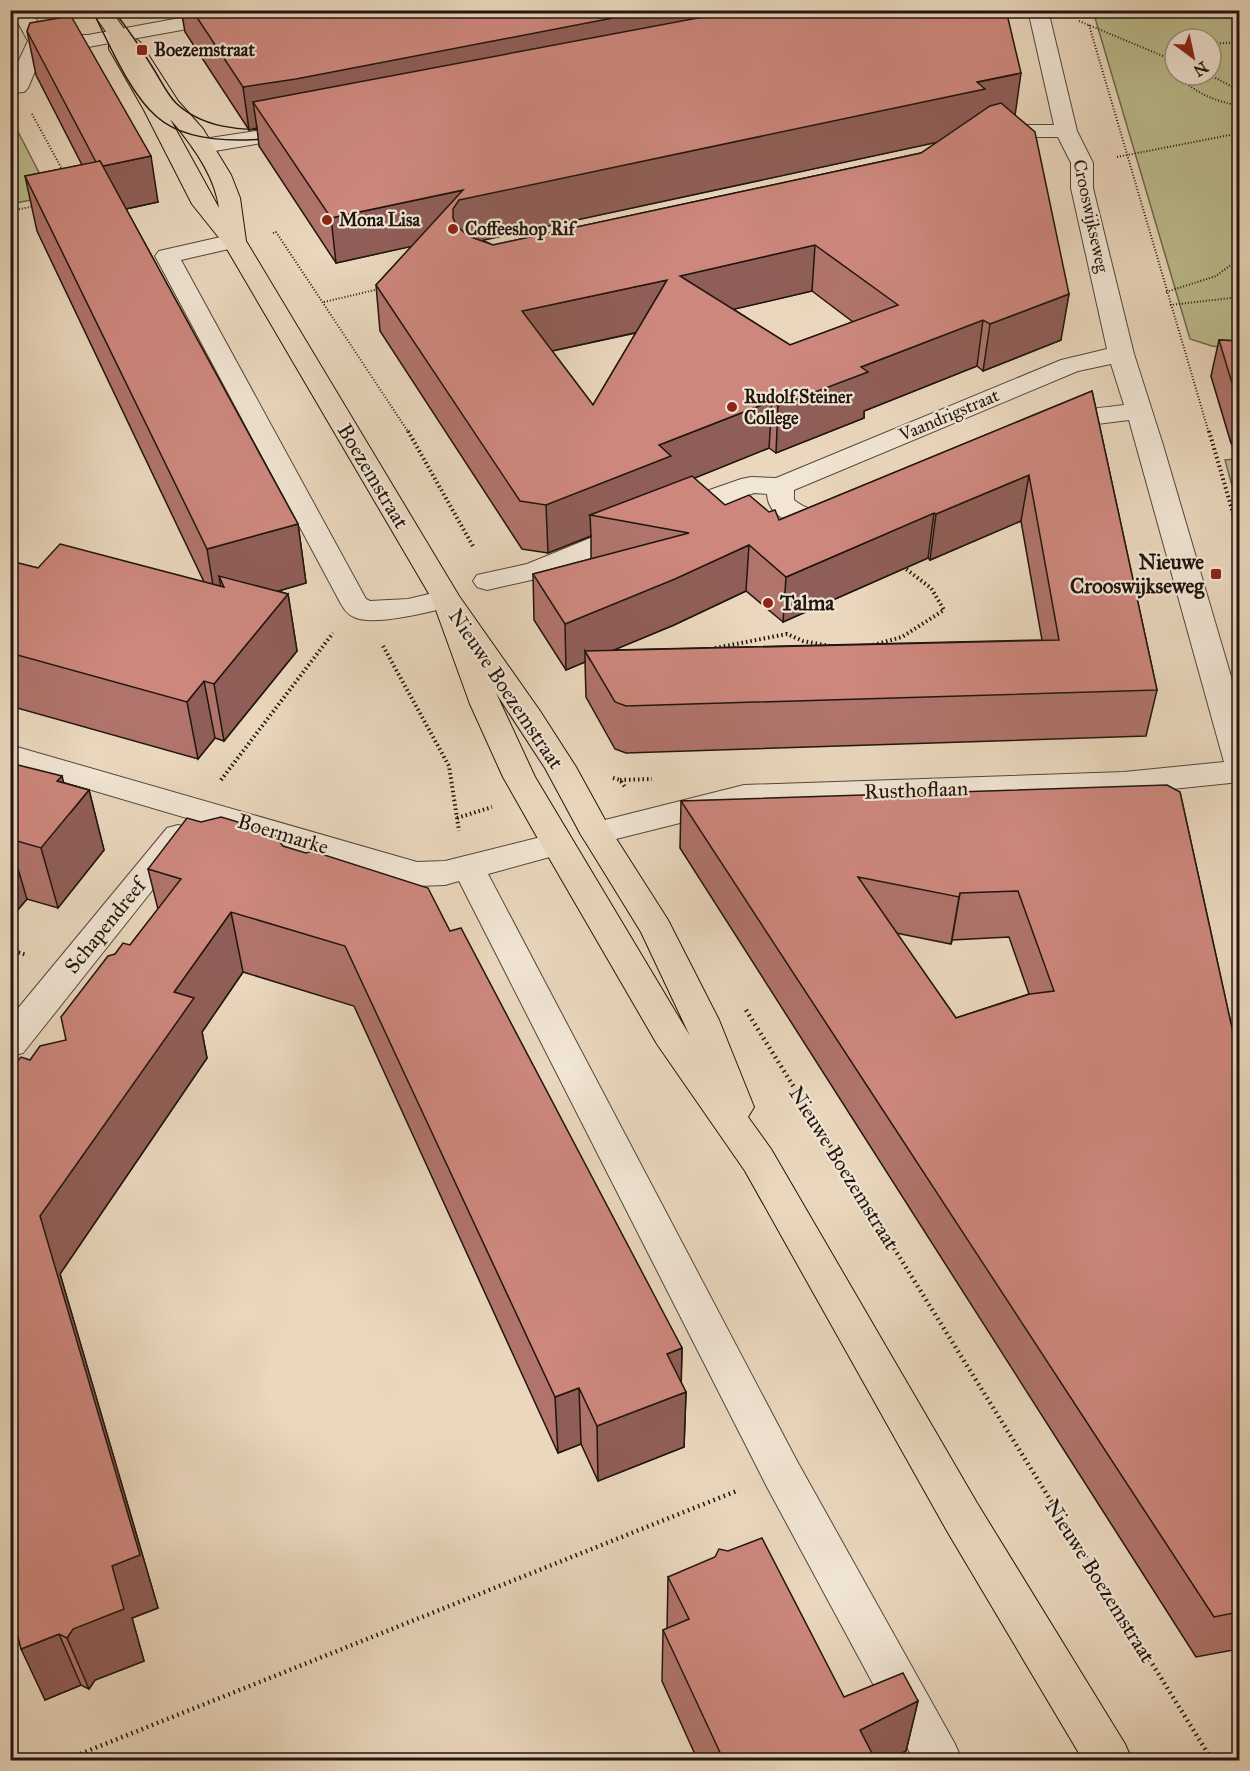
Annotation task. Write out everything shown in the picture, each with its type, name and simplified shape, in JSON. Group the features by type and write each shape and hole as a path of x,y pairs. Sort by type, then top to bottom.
{"main road":[{"name":"Boezemstraat","path":"101,10 119,36 133,46 170,104 203,146 229,198 234,241"},
{"name":"Boezemstraat","path":"119,36 119,49 155,110 203,204 234,241 446,599"},
{"path":"175,151 203,146"},
{"name":"Nieuwe Boezemstraat","path":"446,599 560,767 596,833 656,929 678,969 758,1160"},
{"name":"Nieuwe Boezemstraat","path":"446,599 485,704 519,777 557,844 669,1034 758,1160 962,1517 1109,1761"},
{"path":"557,844 596,833"}],"street":[{"path":"21,10 38,41"},
{"path":"38,41 88,41 259,10"},
{"name":"Crooswijkseweg","path":"1038,10 1066,131 1070,143 1081,155 1085,174 1082,188 1121,354"},
{"path":"17,88 38,41"},
{"path":"203,146 324,125"},
{"path":"971,145 1026,131 1066,131"},
{"path":"234,241 167,256 359,607 408,608 446,599"},
{"path":"1121,354 1239,762"},
{"name":"Vaandrigstraat","path":"487,581 535,570 708,500 752,485 780,486 1070,365 1121,354"},
{"path":"1029,440 1084,418 1138,411"},
{"path":"780,486 781,502 792,513 814,520 854,513"},
{"name":"Boermarke","path":"10,755 199,808 417,874 432,875 557,844"},
{"name":"Rusthoflaan","path":"596,833 744,796 1124,783 1239,771"},
{"name":"Schapendreef","path":"10,1043 199,808"},
{"path":"468,867 782,1473 939,1761"}],"path":[{"path":"1071,18 1163,56"},
{"path":"1089,25 1239,537"},
{"path":"1223,43 1239,42"},
{"path":"1223,82 1239,91"},
{"path":"1188,87 1201,95 1239,106"},
{"path":"17,88 63,171"},
{"path":"10,211 42,204"},
{"path":"1166,292 1196,285 1235,264 1239,258"},
{"path":"381,289 324,302 447,497 483,566 487,581"},
{"path":"1170,305 1239,297"},
{"path":"854,513 856,532 931,588 944,610 922,626 886,643 864,646"},
{"path":"199,808 359,607 449,766 468,867"},
{"path":"709,649 787,634 833,647"},
{"path":"605,775 620,780 648,820"},
{"name":"Nieuwe Boezemstraat","path":"741,1002 1212,1761"},
{"path":"65,1761 782,1473"}],"green space":[{"path":"1093,11 1239,11 1239,350 1212,346 1190,339"},
{"path":"11,118 51,196 11,204"},
{"path":"1211,376 1239,377 1239,511 1225,460 1236,459"}],"building":[{"path":"192,10 654,10 296,79 243,87"},
{"path":"740,10 1006,10 1021,73 977,82 985,89 459,200 453,209 453,218 456,225 468,236 493,245 921,153 990,106 1001,103 1035,132 1069,294 990,324 983,320 861,367 868,372 778,406 772,401 659,445 671,456 546,505 520,501 376,285 463,190 331,218 253,102","holes":["815,245 898,305 790,345 680,276","667,280 593,405 522,311"]},
{"path":"71,16 151,156 103,166 100,161 96,162 27,31 30,23"},
{"path":"100,161 298,524 207,549 25,176"},
{"path":"1219,340 1239,341 1239,406"},
{"path":"1092,391 1157,690 626,706 615,702 585,651 1059,640 1029,475 786,577 749,545 675,579 565,624 533,574 689,533 590,515 692,476 725,505 749,495 769,512 775,510 779,520"},
{"path":"60,544 224,587 219,576 288,594 214,684 204,681 187,702 10,653 10,561 38,568"},
{"path":"10,763 62,776 57,781 89,790 41,848 10,839"},
{"path":"1167,785 1180,792 1239,1060 1239,1612 1214,1617 681,801","holes":["858,877 959,897 960,893 1018,891 1054,991 1030,994 956,1018"]},
{"path":"221,817 272,832 283,846 306,853 312,851 428,888 450,931 461,928 682,1348 667,1354 686,1392 597,1426 579,1388 555,1397 345,946 231,912 174,992 194,998 40,1216 140,1555 112,1566 124,1609 73,1629 67,1638 59,1634 21,1649 10,1606 10,1070 21,1057 30,1060 40,1046 66,1040 61,1017 108,956 115,954 123,943 130,945 181,879 148,869 187,818 201,822"},
{"path":"762,1538 844,1697 903,1673 918,1701 860,1730 876,1761 724,1761 663,1630 689,1619 668,1577 715,1557 719,1549 728,1551"}],"tram line":[{"path":"92,10 120,67 137,95 157,117 169,126 213,139 274,138"},
{"path":"113,10 170,95 186,111 197,118 222,126 273,130"}],"place":[{"name":"Boezemstraat","path":"142,50"},
{"name":"Mona Lisa","path":"327,220"},
{"name":"Coffeeshop Rif","path":"453,229"},
{"name":"Rudolf Steiner College","path":"732,407"},
{"name":"Nieuwe Crooswijkseweg","path":"1216,574"},
{"name":"Talma","path":"768,603"}]}
